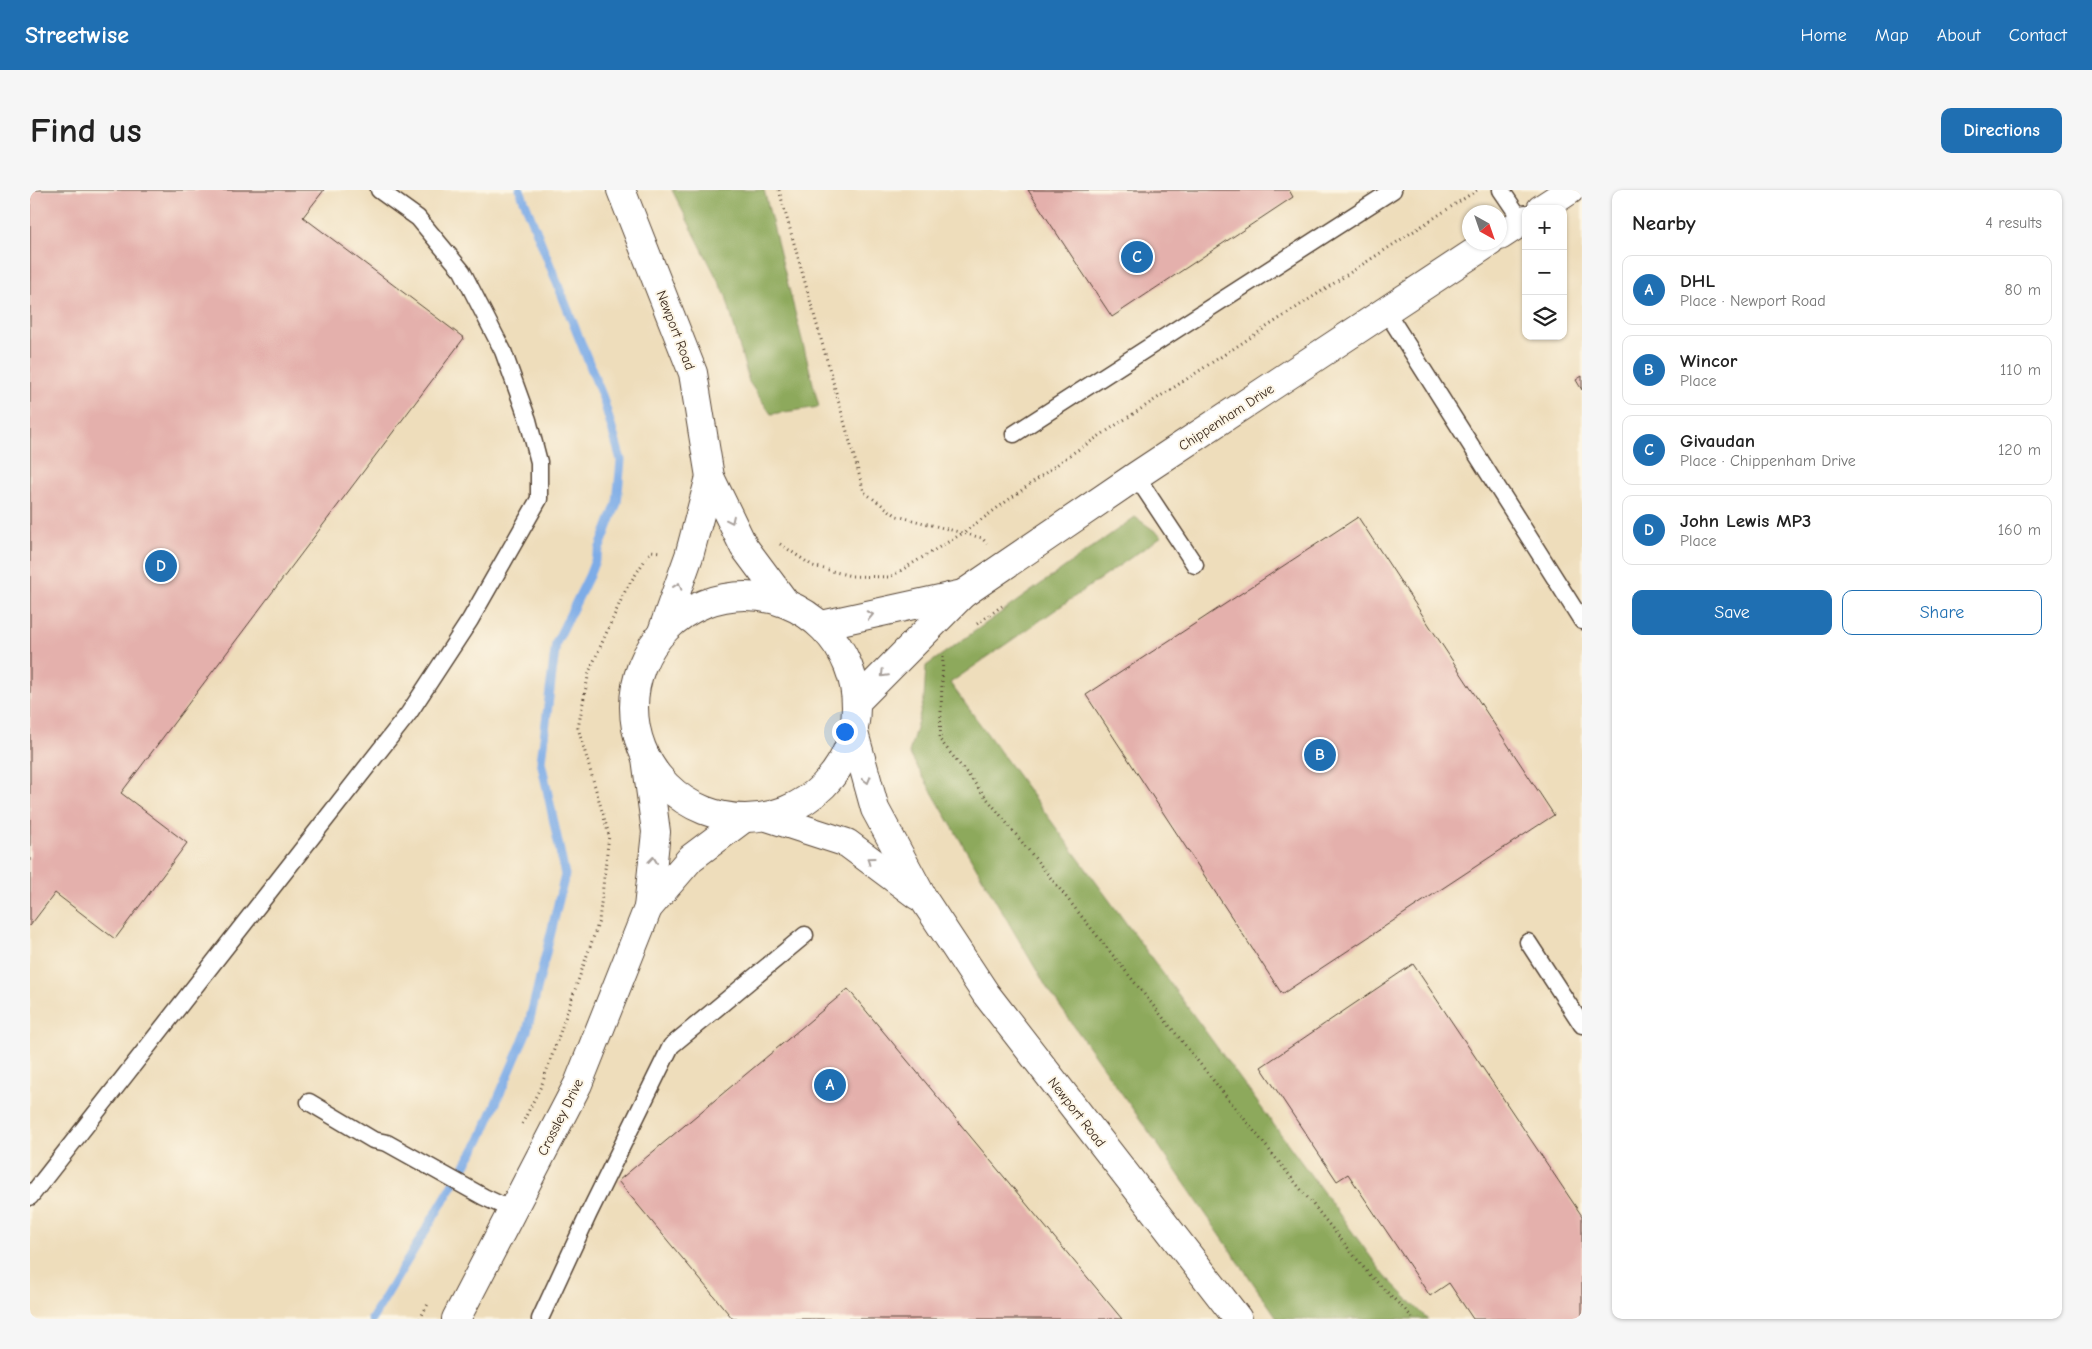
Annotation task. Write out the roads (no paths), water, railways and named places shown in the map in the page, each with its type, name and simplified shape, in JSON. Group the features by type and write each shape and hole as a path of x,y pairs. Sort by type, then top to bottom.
{"street":[{"name":"Newport Road","path":"620,190 693,373 710,476 744,547 785,602"},
{"path":"1547,205 1570,190"},
{"path":"1507,231 1522,221"},
{"name":"Chippenham Drive","path":"857,701 964,594 1136,476 1478,250"},
{"name":"Newport Road","path":"662,632 689,556 710,476"},
{"name":"Chippenham Drive","path":"822,625 964,594"},
{"path":"646,758 635,726 634,692 644,660 662,632 688,611 719,598 752,595 785,602 804,612 822,625 840,647 852,673 857,701 854,733 842,762 823,787 797,806 755,818"},
{"name":"Newport Road","path":"854,733 875,809 924,900 986,994 1238,1319"},
{"name":"Newport Road","path":"646,758 662,782 686,802 713,814 755,818 847,843 924,900"},
{"name":"Crossley Drive","path":"456,1319 578,1084 648,908 656,832 646,758"},
{"name":"Crossley Drive","path":"648,908 691,858 755,818"}],"lane":[{"path":"30,1197 409,713 470,620 540,499 538,462 528,420 503,351 462,271 418,218 380,190"},
{"path":"1014,434 1393,190"},
{"path":"1501,190 1522,209"},
{"path":"1386,311 1582,621"},
{"path":"1136,476 1195,565"},
{"path":"540,1319 589,1213 671,1046 805,935"},
{"path":"1528,942 1582,1025"},
{"path":"308,1102 373,1140 387,1143 471,1190 512,1210"}],"waterway":[{"path":"372,1319 480,1140 527,1031 565,875 541,761 556,643 589,576 617,503 621,460 603,398 520,190"}],"place":[{"name":"Givaudan","path":"1137,257"},
{"name":"John Lewis MP3","path":"161,566"},
{"name":"Wincor","path":"1320,755"},
{"name":"DHL","path":"830,1085"}]}
